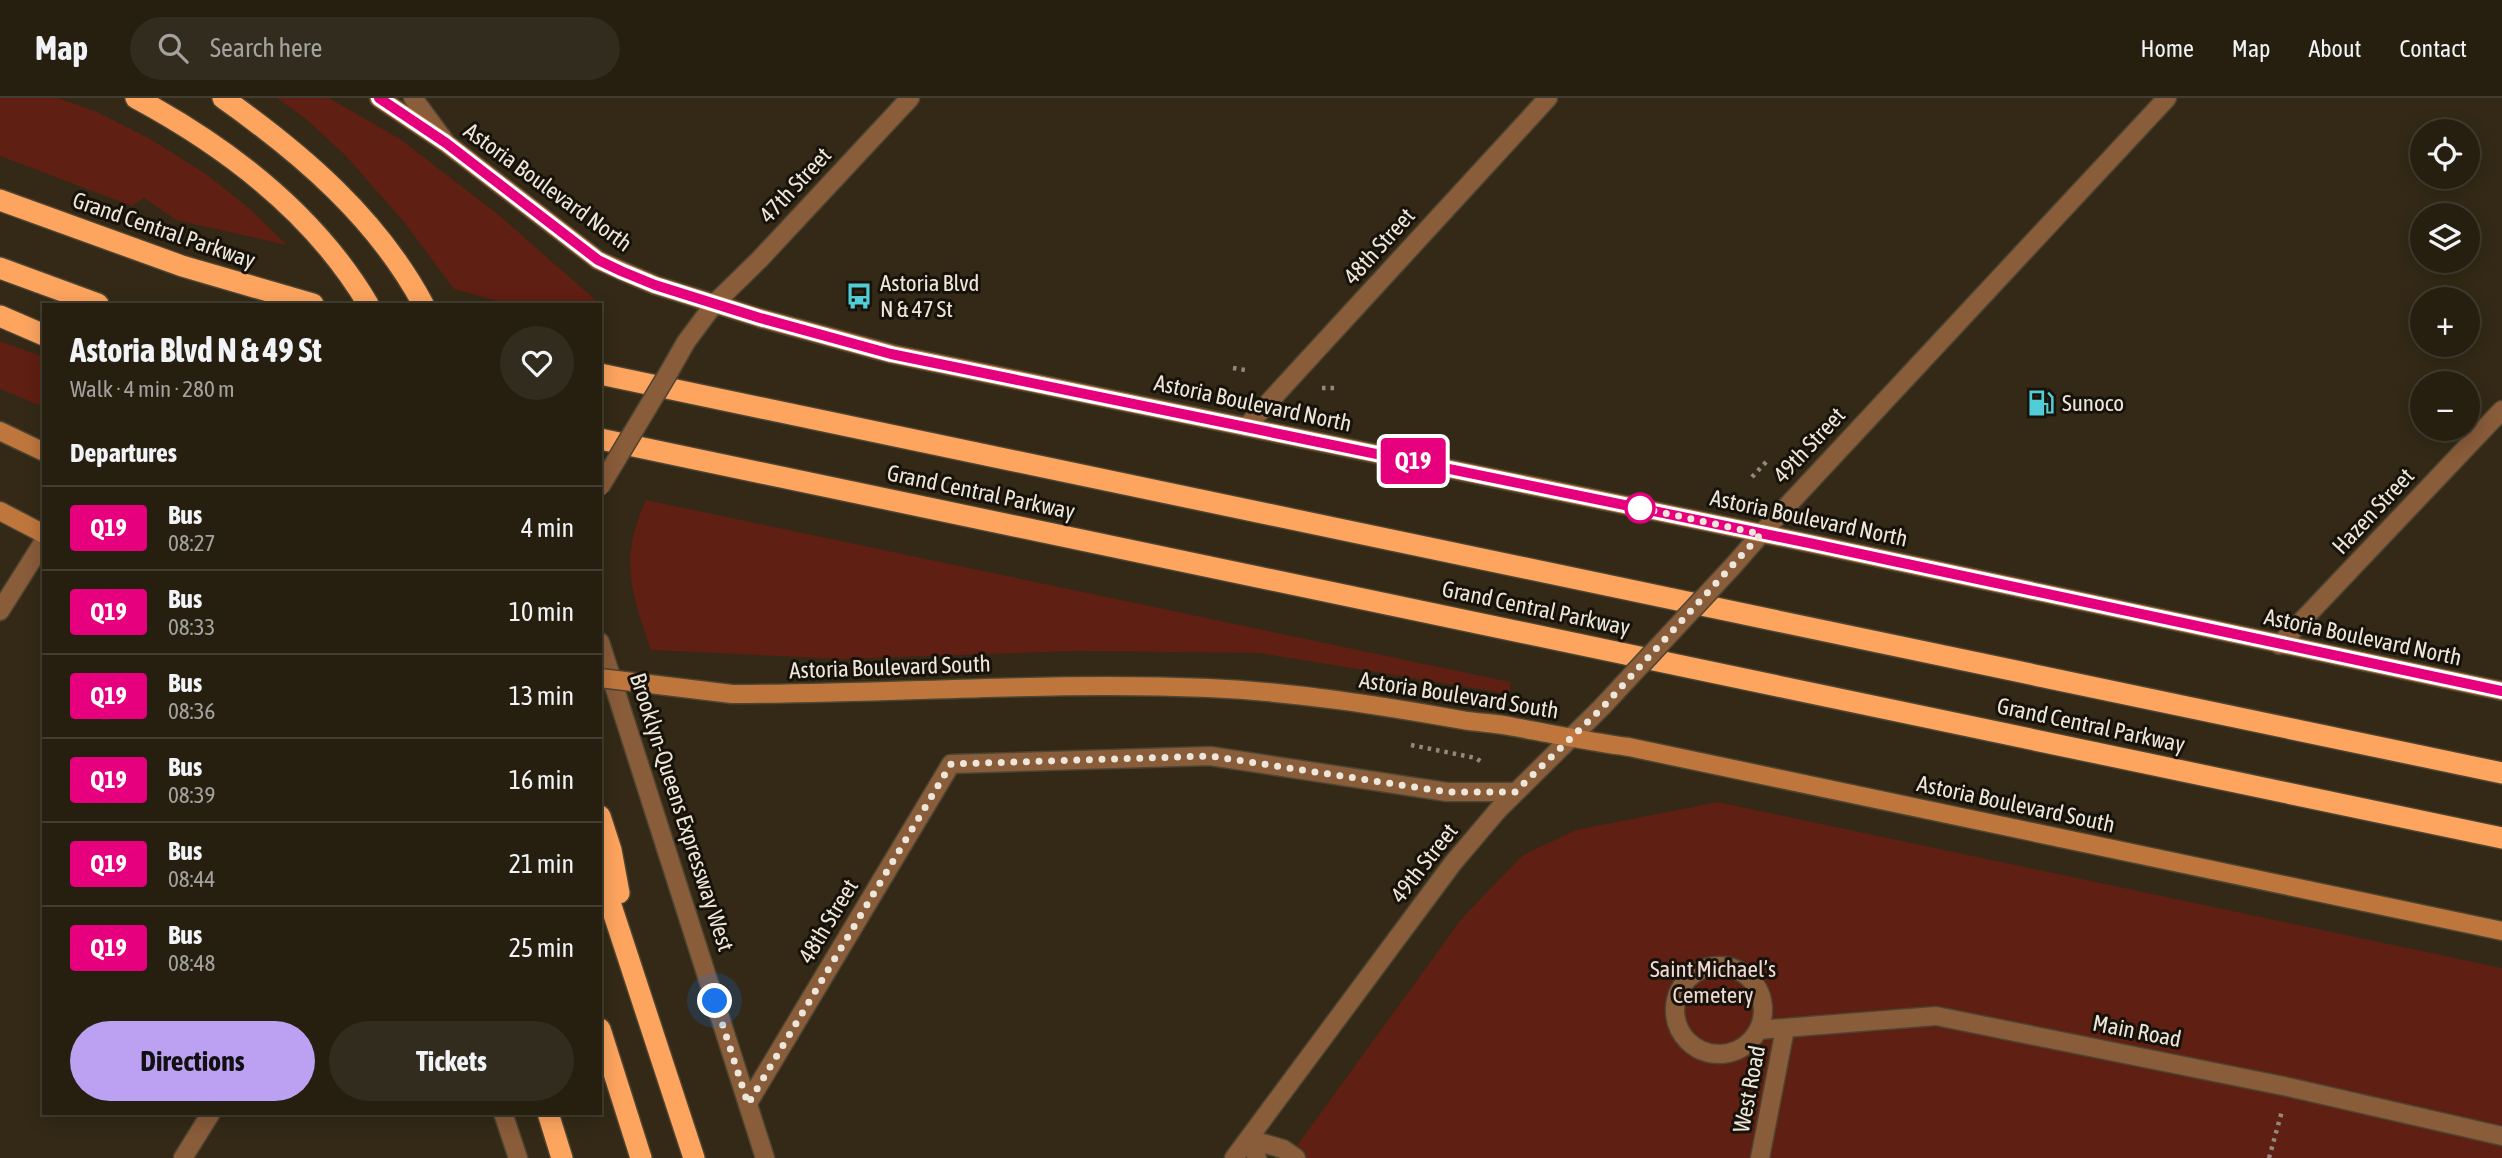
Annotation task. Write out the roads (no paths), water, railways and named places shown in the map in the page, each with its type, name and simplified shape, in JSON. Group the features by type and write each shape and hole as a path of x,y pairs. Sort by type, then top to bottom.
{"highway":[{"path":"136,98 221,151 272,190 320,235 344,265 367,303"},
{"path":"223,98 290,148 359,213 422,303"},
{"name":"Grand Central Parkway","path":"0,200 182,266 310,303"},
{"path":"0,268 95,303"},
{"path":"0,316 42,334"},
{"name":"Grand Central Parkway","path":"602,374 2502,773"},
{"name":"Grand Central Parkway","path":"602,439 2502,838"},
{"path":"602,822 611,850 632,964"},
{"path":"602,878 694,1158"},
{"path":"602,1035 641,1158"},
{"path":"549,1115 562,1158"}],"main road":[{"name":"Astoria Boulevard North","path":"379,98 446,143 598,260 655,285 841,341 891,354 2502,691"},
{"path":"0,431 42,451"},
{"path":"0,511 42,533"},
{"name":"Astoria Boulevard South","path":"602,678 732,695 862,694 1077,686 1212,688 1402,709 1629,747 2502,931"}],"street":[{"path":"413,98 446,143"},
{"name":"47th Street","path":"715,303 760,259 909,98"},
{"name":"48th Street","path":"1246,427 1548,98"},
{"name":"49th Street","path":"1234,1158 1453,863 1515,792 1602,708 2167,98"},
{"path":"602,485 686,342 715,303"},
{"name":"Hazen Street","path":"2279,645 2502,410"},
{"path":"0,611 42,544"},
{"name":"Brooklyn-Queens Expressway West","path":"602,648 765,1158"},
{"name":"48th Street","path":"748,1104 951,764 1210,756 1447,792 1515,792"},
{"path":"1712,966 1739,970 1750,978 1758,990 1762,1003 1758,1030 1750,1041 1739,1049 1709,1053 1684,1036 1677,1022 1675,1008 1678,993 1686,980 1699,970 1712,966"},
{"name":"Main Road","path":"1758,1030 1936,1016 2288,1087 2502,1136"},
{"name":"West Road","path":"1760,1158 1785,1029"},
{"path":"183,1158 210,1115"},
{"path":"504,1115 518,1158"},
{"path":"1249,1139 1257,1158"},
{"path":"1249,1139 1283,1149 1296,1158"}],"place":[{"name":"Astoria Blvd N & 47 St","path":"859,296"},
{"name":"Sunoco","path":"2041,403"}],"park label":[{"name":"Saint Michael’s Cemetery","path":"1713,982"}]}
